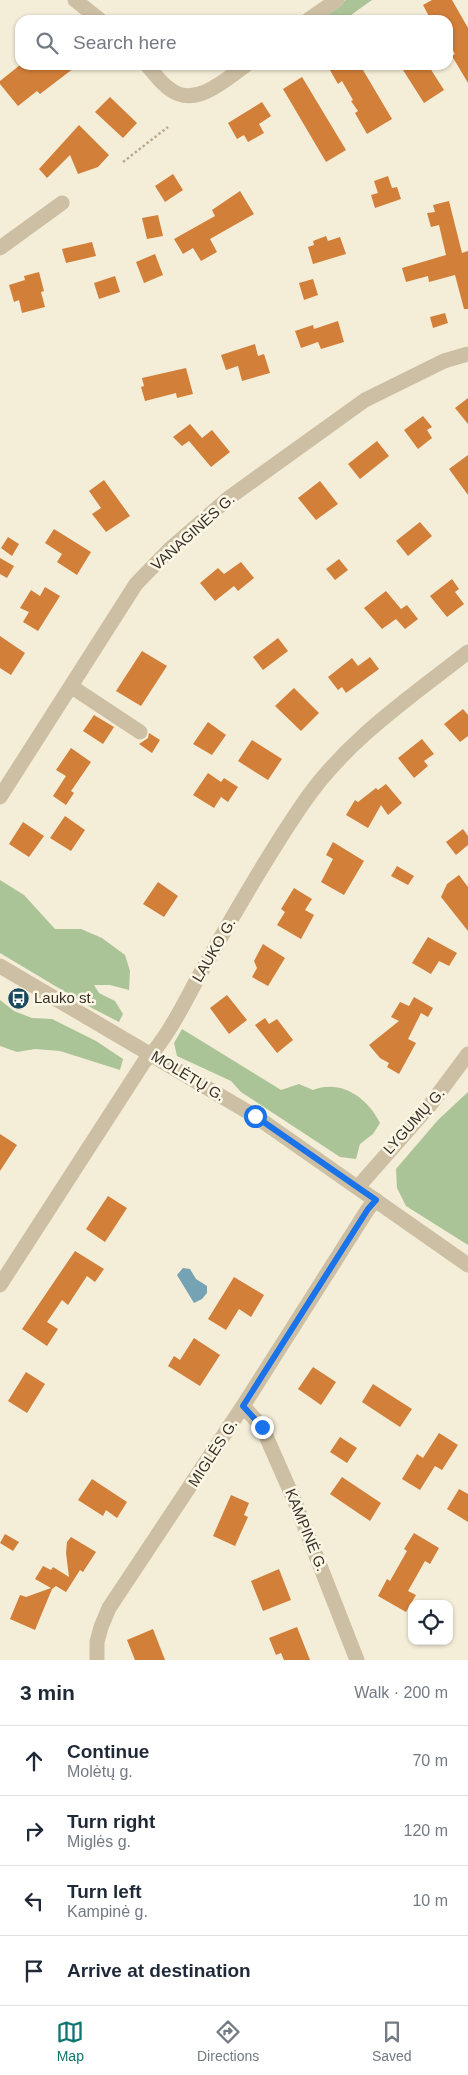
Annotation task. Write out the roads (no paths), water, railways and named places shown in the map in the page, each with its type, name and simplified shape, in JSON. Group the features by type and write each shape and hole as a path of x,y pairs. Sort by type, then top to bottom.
{"street":[{"path":"75,0 94,15"},
{"path":"315,15 337,0"},
{"path":"152,70 171,91 189,97 198,95 238,70"},
{"path":"0,248 62,203"},
{"name":"VANAGINĖS G.","path":"0,797 136,584 170,549 230,497 365,400 430,367 468,354"},
{"name":"LAUKO G.","path":"0,1285 144,1062 163,1038 219,940 301,806 328,770 356,740 468,652"},
{"path":"72,687 140,732"},
{"name":"MOLĖTŲ G.","path":"0,966 255,1116 358,1186 468,1265"},
{"name":"LYGUMŲ G.","path":"358,1186 430,1105 468,1054"},
{"name":"MIGLĖS G.","path":"97,1660 97,1642 101,1627 110,1608 243,1406 368,1209 376,1200"},
{"name":"KAMPINĖ G.","path":"243,1406 257,1420 269,1444 295,1502 357,1660"}],"water":[{"path":"183,1268 190,1269 196,1279 207,1286 207,1293 202,1299 194,1303 177,1275"}],"place":[{"name":"Lauko st.","path":"18,998"}]}
